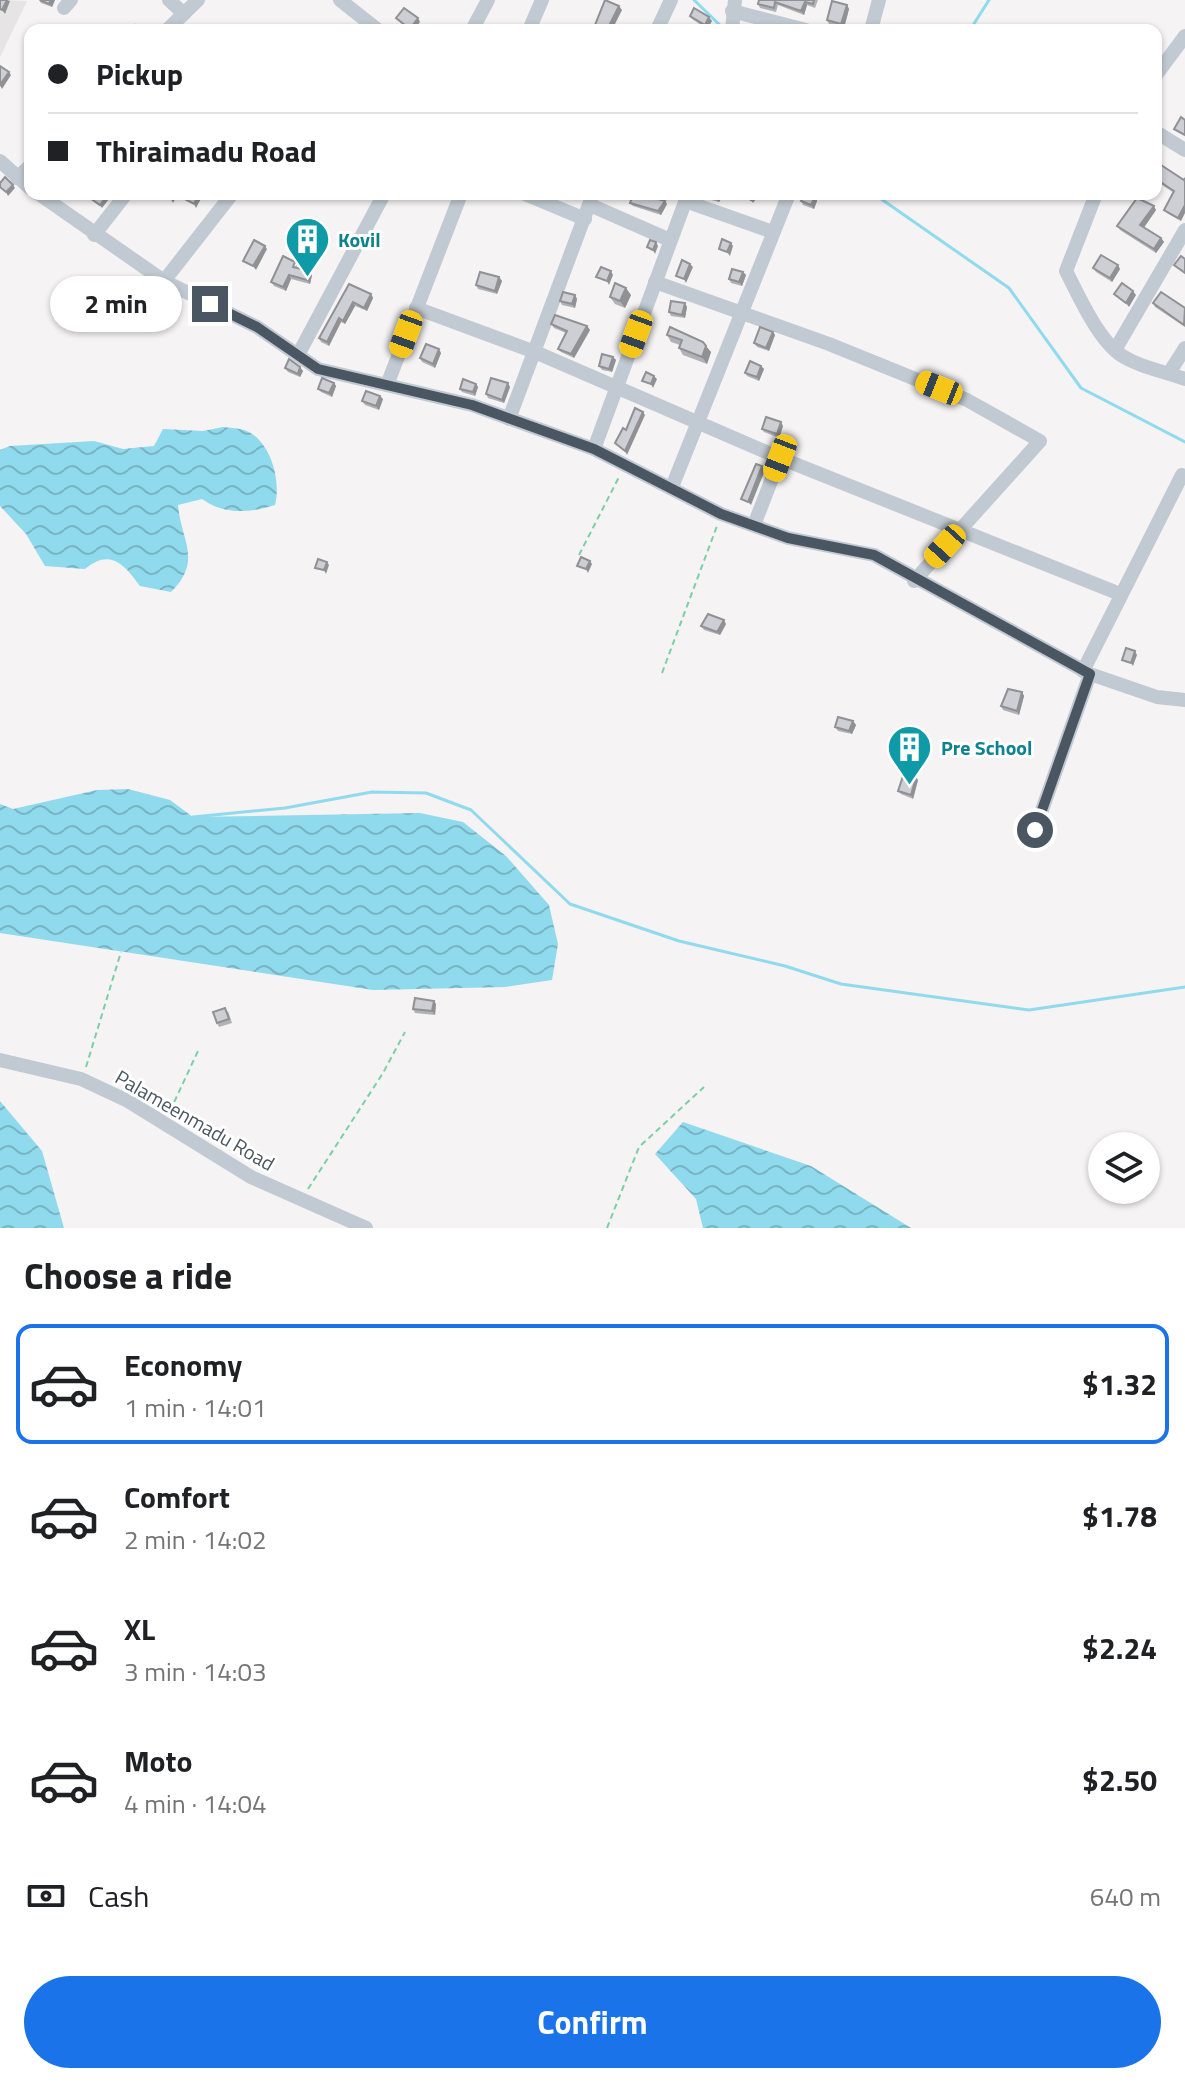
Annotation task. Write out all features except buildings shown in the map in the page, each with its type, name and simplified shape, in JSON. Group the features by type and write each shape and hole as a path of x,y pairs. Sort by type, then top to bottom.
{"street":[{"path":"169,0 184,14"},
{"path":"173,24 198,0"},
{"path":"340,0 358,6 373,24"},
{"path":"475,24 488,0"},
{"path":"532,24 542,0"},
{"path":"660,24 671,0"},
{"path":"873,24 879,0"},
{"path":"733,5 788,24"},
{"path":"1162,67 1185,36"},
{"path":"1162,136 1185,150"},
{"path":"0,161 24,183"},
{"path":"17,178 24,172"},
{"path":"47,200 164,281 257,327 318,369 472,405 594,449 721,514 788,538 874,555 914,581 1086,672 1157,697 1185,700"},
{"path":"94,235 121,200"},
{"path":"164,281 227,200"},
{"path":"298,355 381,200"},
{"path":"387,385 459,200"},
{"path":"557,200 589,206 670,240"},
{"path":"594,449 686,200"},
{"path":"692,200 773,232"},
{"path":"672,487 786,200"},
{"path":"1094,200 1066,271 1086,311 1115,350 1125,358 1185,379"},
{"path":"509,419 589,206"},
{"path":"1115,350 1185,230"},
{"path":"655,282 967,400 1040,441 914,581"},
{"path":"416,308 535,352 780,458 1120,594"},
{"path":"1169,373 1185,348"},
{"path":"754,525 780,458"},
{"path":"1035,830 1086,672 1120,594 1182,475"},
{"name":"Palameenmadu Road","path":"0,1060 81,1079 164,1123 251,1177 366,1228"}],"path":[{"path":"579,555 625,465"},
{"path":"662,673 721,514"},
{"path":"81,1079 121,952"},
{"path":"301,1200 383,1073 405,1032"},
{"path":"164,1123 198,1051"},
{"path":"607,1228 639,1147 704,1087"}],"shaded area":[{"path":"0,0 27,1 0,57"}],"water":[{"path":"223,427 246,431 264,446 275,475 275,505 237,511 219,508 202,499 178,505 188,560 181,581 171,592 140,586 122,565 109,559 85,569 45,566 26,534 0,506 0,450 10,446 94,441 123,449 154,446 163,429 203,431"},
{"path":"128,789 170,800 193,817 420,813 463,822 506,856 549,905 558,944 552,980 505,987 373,990 0,933 0,804 13,809 97,790"},
{"path":"0,1101 42,1151 64,1228 0,1228"},
{"path":"683,1122 811,1166 911,1228 703,1228 696,1199 655,1154"}],"waterway":[{"path":"694,0 719,24"},
{"path":"974,24 989,0"},
{"path":"883,200 1009,288 1081,388 1185,442"},
{"path":"193,817 285,808 372,792 426,793 471,810 570,904 679,941 785,966 841,984 1029,1010 1185,987"}],"place":[{"name":"Kovil","path":"307,278"},
{"name":"Pre School","path":"910,786"}],"route":[{"path":"210,304 257,327 318,369 472,405 594,449 721,514 788,538 874,555 914,581 1090,674 1035,830"}]}
